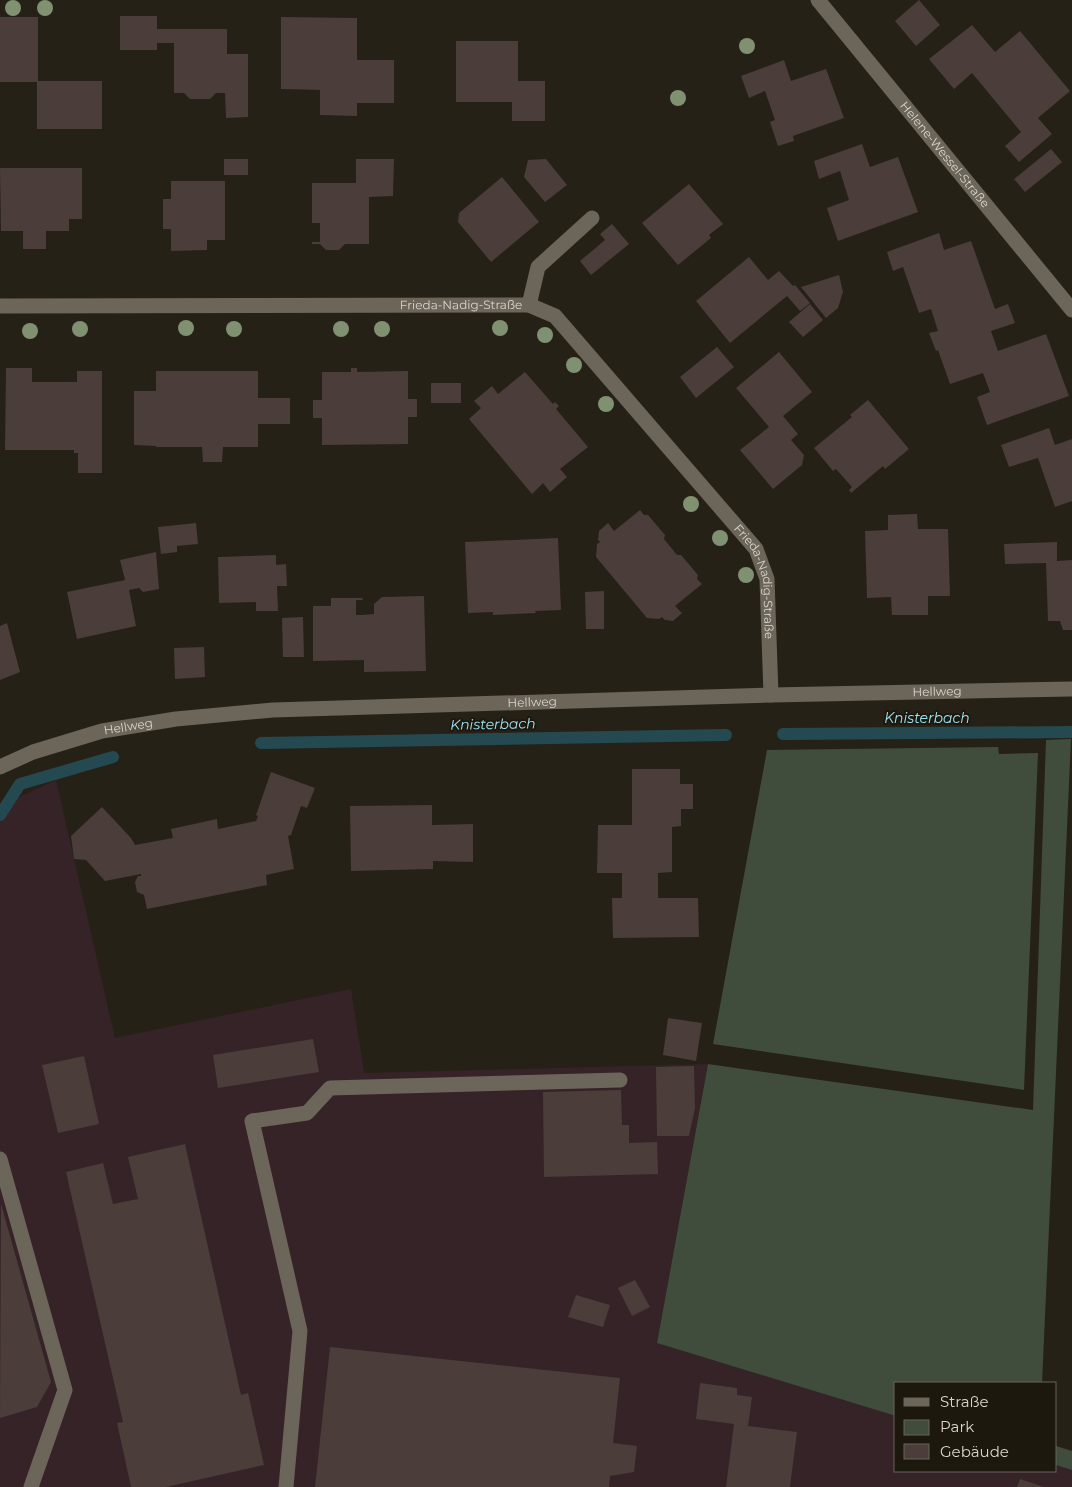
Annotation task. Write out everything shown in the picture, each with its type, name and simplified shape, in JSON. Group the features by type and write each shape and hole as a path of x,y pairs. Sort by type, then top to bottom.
{"street":[{"name":"Helene-Wessel-Straße","path":"818,0 1072,310"},
{"path":"529,305 538,267 592,218"},
{"name":"Frieda-Nadig-Straße","path":"0,306 529,305 556,316 756,549 767,579 771,695"},
{"name":"Hellweg","path":"0,767 33,752 102,731 176,719 273,710 771,695 1072,689"},
{"path":"286,1487 300,1331 252,1121 307,1113 330,1088 620,1080"},
{"path":"0,1160 65,1390 31,1487"}],"shaded area":[{"path":"56,780 115,1038 351,989 364,1073 708,1064 657,1343 894,1415 894,1472 1057,1472 1057,1465 1072,1470 1072,1487 0,1487 0,806"}],"green space":[{"path":"1071,739 1042,1382 894,1382 894,1415 657,1343 708,1064 1033,1110 1046,740"},
{"path":"998,747 999,754 1038,753 1024,1090 713,1044 767,750"},
{"path":"1057,1446 1072,1451 1072,1470 1057,1465"}],"building":[{"path":"919,0 940,25 916,46 895,21"},
{"path":"120,16 157,16 157,29 227,29 227,54 248,54 248,117 226,118 225,93 216,93 210,99 190,99 184,93 174,93 174,43 157,43 157,50 120,50"},
{"path":"0,17 38,17 38,81 102,81 102,129 37,129 37,82 0,82"},
{"path":"281,17 357,18 357,60 394,60 394,103 357,103 357,116 320,115 320,90 281,89"},
{"path":"972,25 995,52 1020,31 1070,91 1038,118 1052,134 1019,162 1005,146 1021,132 972,73 954,89 929,59"},
{"path":"456,41 518,41 518,81 545,81 545,121 512,121 512,102 456,102"},
{"path":"784,60 791,81 826,69 844,118 793,136 794,141 778,146 770,122 775,120 765,91 749,98 741,76"},
{"path":"862,144 870,167 898,157 918,212 838,241 827,208 849,200 840,171 819,179 814,161"},
{"path":"1051,149 1062,162 1025,192 1014,179"},
{"path":"224,159 248,159 248,175 224,175"},
{"path":"356,159 394,159 393,196 369,197 369,244 345,244 339,250 326,250 320,244 312,244 312,242 320,242 320,223 312,223 312,183 356,183"},
{"path":"546,159 567,185 545,202 524,177 528,160"},
{"path":"0,168 82,168 82,219 69,219 69,231 46,231 46,249 23,249 23,231 1,231"},
{"path":"502,177 539,222 491,262 458,222 459,213"},
{"path":"171,181 225,181 225,240 207,240 207,250 171,251 171,229 163,229 163,199 171,199"},
{"path":"689,184 723,224 709,235 711,238 678,265 642,223"},
{"path":"612,224 629,244 591,275 580,261 605,240 600,234"},
{"path":"939,233 944,250 971,241 995,309 1008,304 1015,323 991,331 998,351 1046,334 1069,396 987,425 977,397 990,392 983,373 950,384 938,350 936,351 929,333 938,331 931,309 919,313 903,267 893,271 887,252"},
{"path":"749,257 768,280 779,271 793,286 795,285 810,303 800,311 787,296 730,343 696,301"},
{"path":"839,275 843,292 838,308 826,318 801,287"},
{"path":"810,304 823,320 803,337 789,322"},
{"path":"717,347 734,367 696,398 680,377"},
{"path":"779,352 812,392 783,416 798,434 791,440 804,455 802,465 773,489 740,450 769,427 736,388"},
{"path":"6,368 32,368 32,382 77,382 77,371 102,371 102,473 78,473 78,453 74,453 74,450 5,450"},
{"path":"351,368 357,368 357,372 408,371 408,399 417,399 417,417 408,417 408,444 322,445 322,418 313,418 313,400 322,400 322,372 351,372"},
{"path":"156,371 258,371 258,398 290,398 290,424 258,424 258,447 223,447 222,462 203,462 202,447 134,445 134,391 156,391"},
{"path":"525,372 553,404 555,402 559,406 556,409 588,447 560,469 567,477 550,492 543,483 532,494 469,419 481,408 474,401 492,386 498,394"},
{"path":"431,383 461,383 461,403 431,403"},
{"path":"868,400 909,449 885,469 883,466 851,493 849,490 852,487 836,469 833,471 814,448 852,417 850,415"},
{"path":"1049,428 1055,445 1072,439 1072,501 1055,507 1038,458 1009,467 1001,445"},
{"path":"640,510 644,515 648,515 665,535 664,539 677,555 681,555 698,575 697,579 702,584 675,606 682,613 673,621 665,620 662,617 659,619 647,618 596,557 597,544 600,542 598,540 599,531 608,523 614,531"},
{"path":"917,514 918,529 948,529 950,596 928,596 928,615 892,615 891,597 867,598 865,531 888,530 888,515"},
{"path":"196,523 198,544 177,546 177,552 161,554 158,527"},
{"path":"558,538 561,610 493,615 493,612 468,613 465,542"},
{"path":"1057,542 1057,561 1072,560 1072,630 1063,630 1060,621 1048,621 1046,563 1005,564 1004,544"},
{"path":"156,552 159,589 143,592 139,588 129,590 136,626 77,639 67,592 125,580 120,560"},
{"path":"276,555 276,565 286,564 287,586 277,586 278,611 256,611 256,602 219,603 218,557"},
{"path":"604,591 604,629 586,629 585,592"},
{"path":"424,596 426,671 364,672 364,660 313,661 313,606 331,606 331,598 362,598 363,600 356,600 356,615 374,614 374,604 382,597"},
{"path":"303,617 304,657 283,657 282,618"},
{"path":"7,623 20,672 0,680 0,626"},
{"path":"204,647 205,677 175,679 174,648"},
{"path":"632,769 680,769 680,784 693,784 693,809 681,809 681,826 672,827 672,872 658,873 658,898 698,898 699,937 613,938 612,898 622,898 622,873 597,873 598,825 632,825"},
{"path":"271,772 315,788 307,808 301,806 291,835 288,836 294,869 266,875 267,885 147,909 144,895 137,892 135,882 141,874 105,881 86,860 74,859 71,836 102,807 131,838 135,845 173,838 171,829 217,819 218,829 256,821 258,816 256,815"},
{"path":"432,805 432,825 473,824 473,862 433,861 433,869 351,871 350,806"},
{"path":"668,1018 702,1023 696,1061 663,1055"},
{"path":"313,1039 319,1072 218,1088 213,1055"},
{"path":"84,1056 99,1124 58,1133 42,1065"},
{"path":"694,1066 695,1108 689,1136 657,1136 656,1067"},
{"path":"621,1090 622,1125 629,1125 629,1143 657,1142 658,1174 544,1177 543,1092"},
{"path":"185,1144 241,1395 248,1393 264,1465 166,1487 131,1487 117,1423 123,1422 66,1172 103,1163 113,1204 138,1199 128,1157"},
{"path":"1,1204 51,1382 37,1407 0,1418"},
{"path":"635,1280 650,1307 632,1316 618,1288"},
{"path":"576,1295 610,1305 603,1327 568,1317"},
{"path":"330,1347 620,1378 613,1443 637,1446 634,1472 610,1476 609,1487 315,1487"},
{"path":"700,1383 737,1388 737,1395 752,1397 748,1426 797,1432 790,1487 726,1487 734,1424 696,1419"},
{"path":"1020,1479 1044,1487 1017,1487"}],"waterway":[{"name":"Knisterbach","path":"783,734 1072,732"},
{"name":"Knisterbach","path":"261,743 726,735"},
{"name":"Knisterbach","path":"0,815 20,784 113,757"}]}
